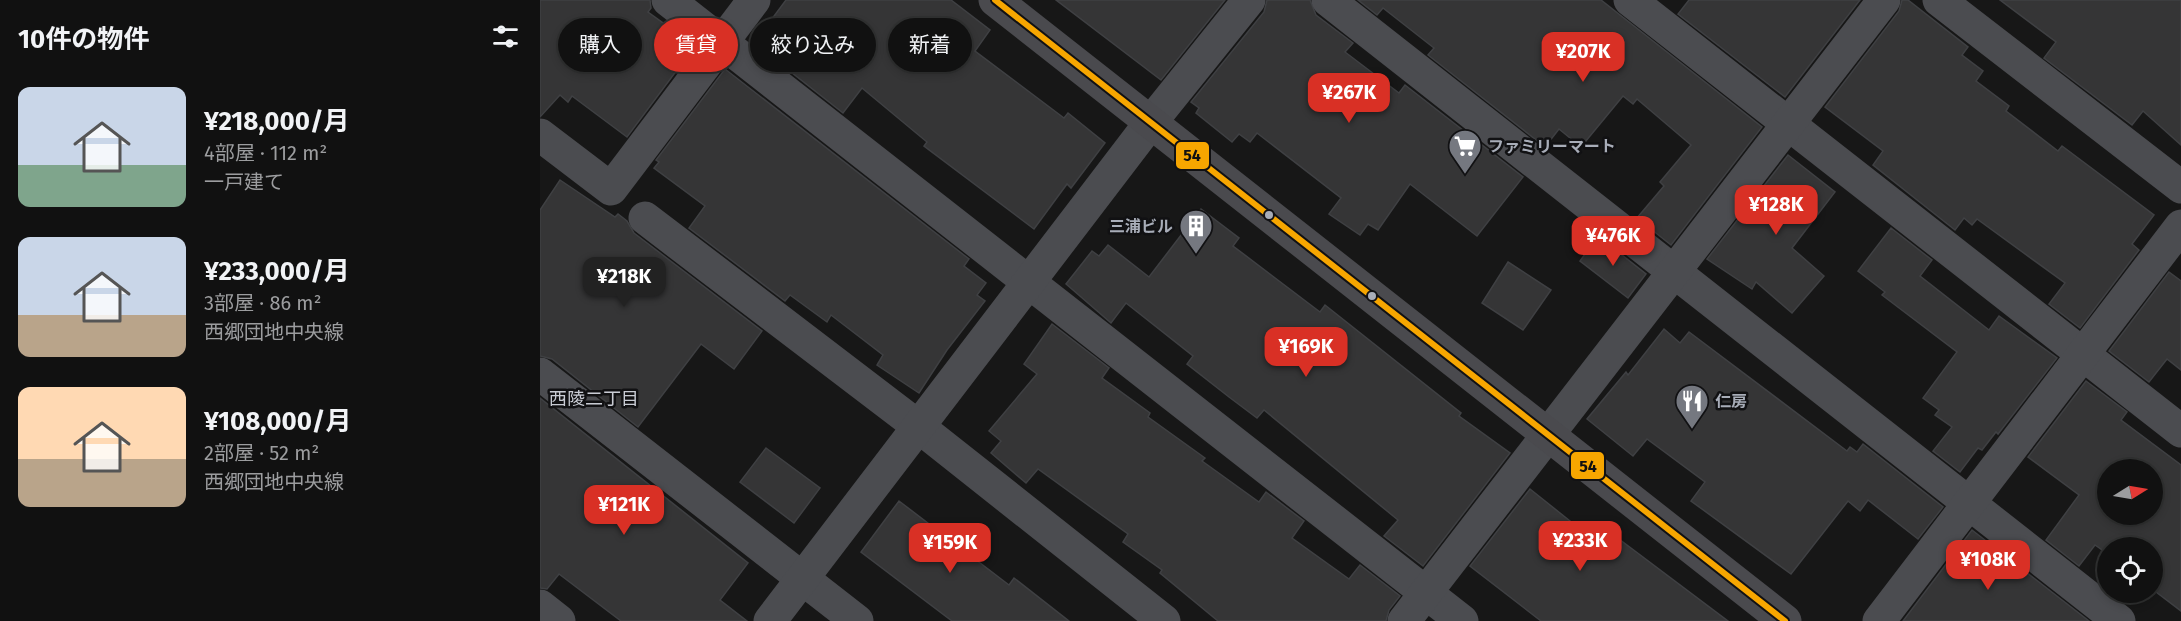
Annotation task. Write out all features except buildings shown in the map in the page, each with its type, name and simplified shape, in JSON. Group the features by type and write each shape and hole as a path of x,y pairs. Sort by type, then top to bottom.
{"street":[{"path":"668,0 691,18"},
{"path":"738,20 754,0"},
{"path":"995,0 1785,621"},
{"path":"770,621 1151,122 1249,0"},
{"path":"1328,0 2119,621"},
{"path":"1630,0 2181,431"},
{"path":"1404,621 1790,125 1884,0"},
{"path":"1939,0 2181,187"},
{"path":"738,54 1462,621"},
{"path":"540,135 611,189 698,72"},
{"path":"645,218 919,427 1164,621"},
{"path":"1880,621 2181,226"},
{"path":"540,374 857,621"},
{"path":"540,606 560,621"}],"transit line":[{"name":"54","path":"995,0 1785,621"}],"place":[{"name":"ファミリーマート","path":"1465,175"},
{"name":"三浦ビル","path":"1196,255"},
{"name":"仁房","path":"1692,430"}],"district":[{"name":"西陵二丁目","path":"594,399"}]}
